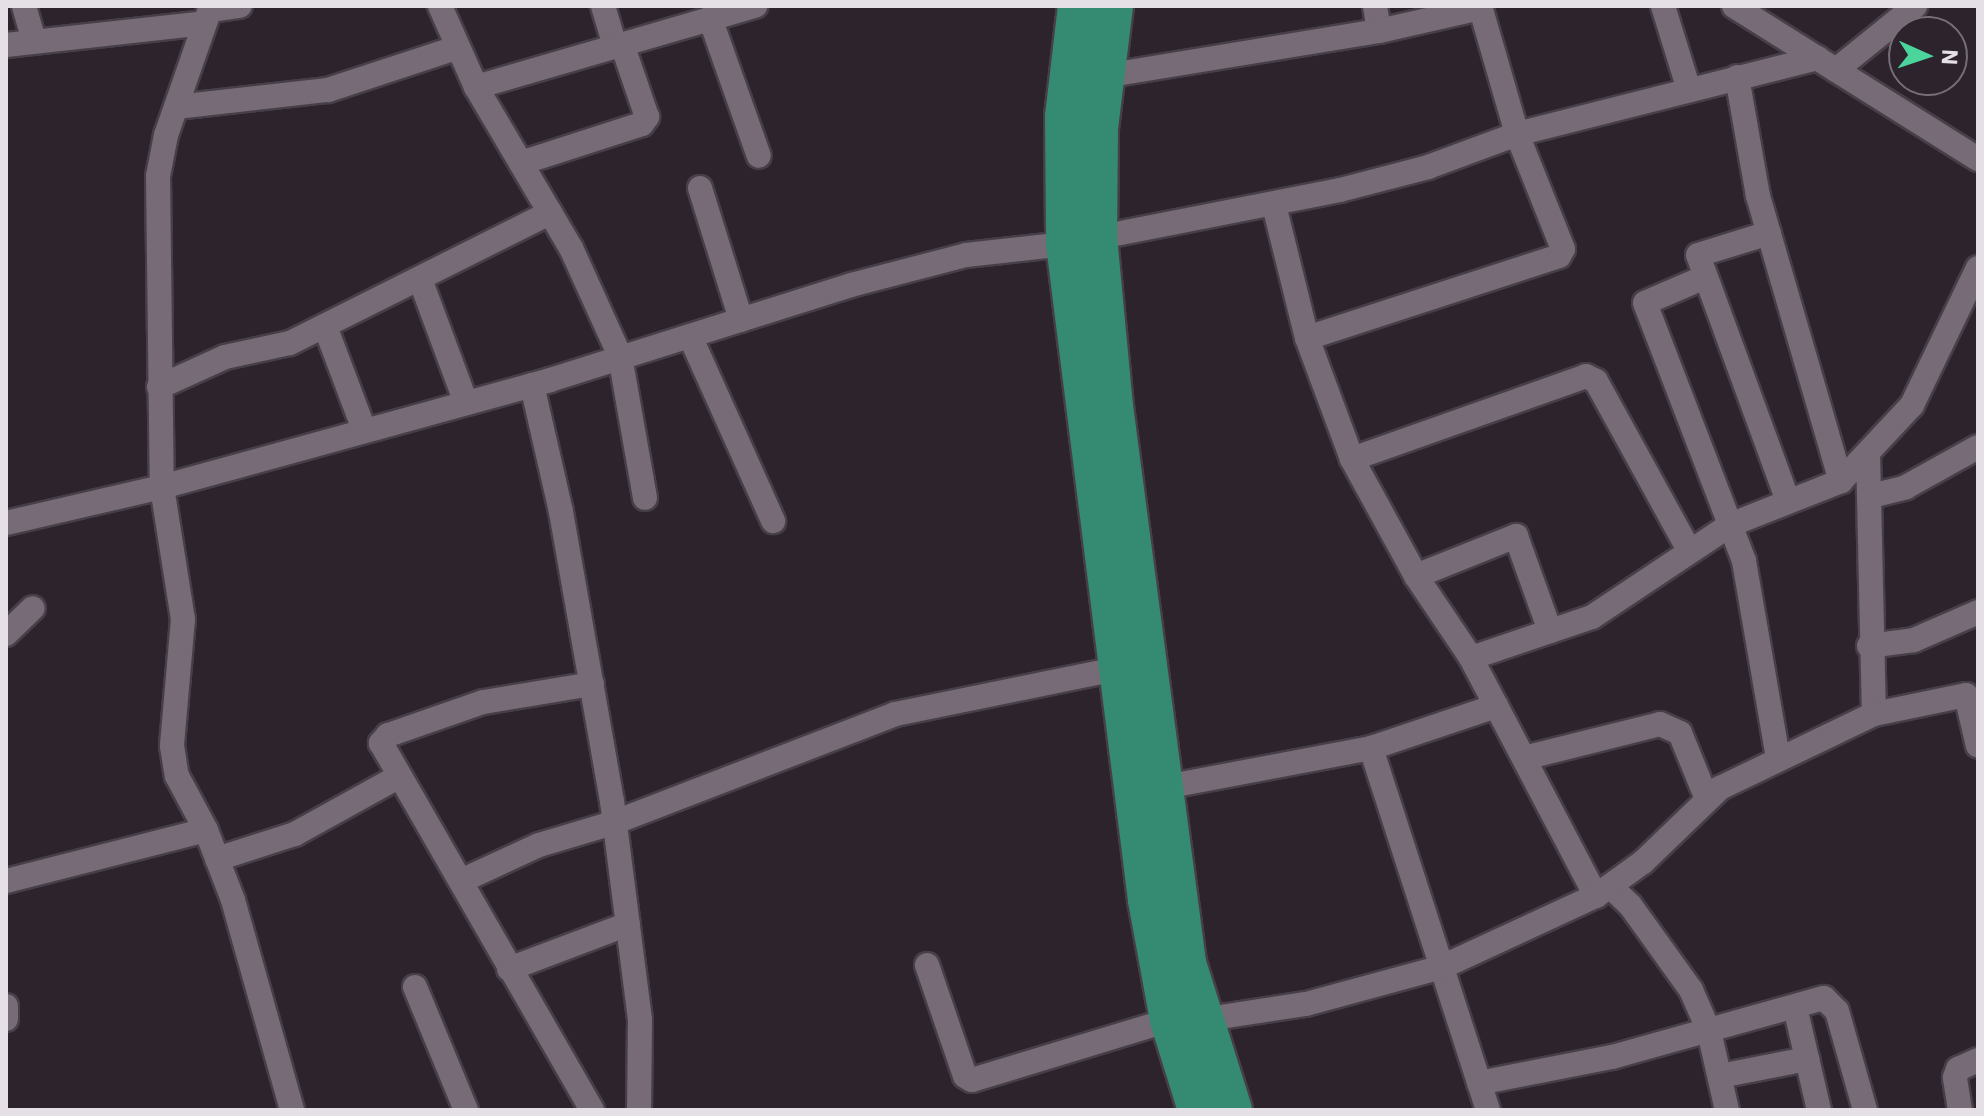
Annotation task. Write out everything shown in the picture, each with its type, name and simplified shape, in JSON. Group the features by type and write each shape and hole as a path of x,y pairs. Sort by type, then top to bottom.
{"main road":[{"path":"1077,6 1064,117 1082,240 1114,406 1187,963 1185,1020 1197,1110"},
{"path":"1114,6 1082,240 1116,669 1147,900 1185,1020 1233,1110"}],"street":[{"path":"24,6 34,42"},
{"path":"6,45 34,42 134,17 209,13 240,6"},
{"path":"440,6 456,48 476,87 550,213 620,356 645,498"},
{"path":"521,163 642,124 647,117 603,6"},
{"path":"476,87 755,6"},
{"path":"1375,6 1379,31"},
{"path":"1663,6 1689,90"},
{"path":"1734,6 1978,159"},
{"path":"6,523 162,487 532,385 620,356 966,255 1082,240 1274,205 1428,167 1517,134 1737,77 1827,64 1915,6"},
{"path":"1104,76 1379,31 1480,7 1517,134 1563,249 1559,256 1307,338"},
{"path":"209,13 176,107 158,176 162,487 183,619 172,746 177,776 206,830 217,859 278,1048 292,1110"},
{"path":"710,18 759,156"},
{"path":"176,107 328,90 456,48"},
{"path":"1737,77 1769,233 1841,481"},
{"path":"700,188 741,320"},
{"path":"1274,205 1307,338 1352,459 1416,576 1471,658 1524,758 1603,891 1681,972 1709,1031 1727,1110"},
{"path":"159,387 225,357 290,343 550,213"},
{"path":"1769,233 1702,251 1705,277 1788,501"},
{"path":"1471,658 1550,631 1623,600 1689,550 1730,525 1841,481 1912,405 1978,268"},
{"path":"1705,277 1645,303 1730,525 1754,608 1778,758"},
{"path":"420,279 466,403"},
{"path":"1953,323 1978,313"},
{"path":"325,326 364,430"},
{"path":"690,336 773,521"},
{"path":"1352,459 1586,376 1596,381 1689,550"},
{"path":"532,385 592,684 628,924 640,1020 639,1110"},
{"path":"1868,453 1871,496 1869,646 1874,714"},
{"path":"1871,496 1906,487 1976,456"},
{"path":"1416,576 1516,536 1550,631"},
{"path":"6,634 33,608"},
{"path":"1869,646 1914,640 1978,612"},
{"path":"461,881 539,845 613,823 895,714 1116,669"},
{"path":"583,1108 461,881 398,777 382,737 483,702 592,684"},
{"path":"927,965 965,1076 972,1080 1185,1020 1306,1004 1442,967 1603,891 1643,862 1707,799 1778,758 1874,714 1961,693 1968,698 1978,746"},
{"path":"1165,787 1371,748 1496,706"},
{"path":"1524,758 1660,724 1680,733 1707,799"},
{"path":"1371,748 1488,1110"},
{"path":"217,859 295,834 398,777"},
{"path":"6,881 206,830"},
{"path":"509,969 628,924"},
{"path":"415,987 466,1110"},
{"path":"1479,1083 1612,1057 1824,998 1833,1002 1865,1110"},
{"path":"6,1006 6,1019"},
{"path":"1795,1007 1819,1110"},
{"path":"1720,1076 1807,1059"},
{"path":"1960,1110 1955,1077 1958,1069 1978,1060"}]}
